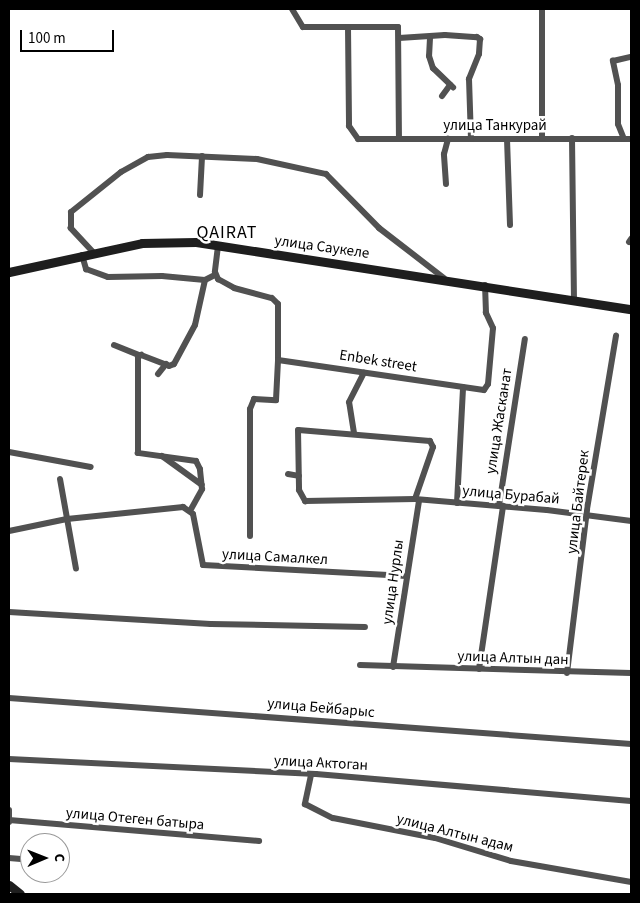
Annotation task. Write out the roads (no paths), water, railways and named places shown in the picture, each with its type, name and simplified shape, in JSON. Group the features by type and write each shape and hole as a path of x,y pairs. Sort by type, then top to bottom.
{"street":[{"path":"292,9 303,27 396,25 399,38 399,139"},
{"path":"542,9 542,138"},
{"name":"улица Танкурай","path":"348,27 349,126 358,140 628,139"},
{"path":"399,38 464,36 480,39 470,79 471,139"},
{"path":"430,38 428,56 433,68 452,86 442,96"},
{"path":"628,139 618,124 618,85 613,61 631,57"},
{"path":"507,138 510,225"},
{"path":"572,138 574,300"},
{"path":"446,184 444,154 448,139"},
{"path":"200,194 202,156"},
{"path":"93,252 71,228 71,212 77,205 120,172 148,157 202,156 287,163 326,174 379,228 444,278"},
{"name":"улица Саукеле","path":"9,272 93,252 170,241 218,246 485,284 631,309"},
{"path":"216,275 218,246"},
{"path":"82,255 86,269 108,277 162,276 205,280 216,275"},
{"path":"216,275 234,288 275,300 278,360 276,400 254,399 250,410 250,536"},
{"path":"114,346 139,356 166,364 174,364 195,325 205,280"},
{"name":"Enbek street","path":"278,360 484,390 488,384 493,328 486,313 485,284"},
{"name":"улица Байтерек","path":"567,673 587,515 616,335"},
{"name":"улица Жасканат","path":"479,669 524,339"},
{"path":"9,531 67,519 183,507 190,510 202,485 196,461 138,453 139,356"},
{"path":"158,374 166,364"},
{"path":"288,474 299,476 300,428 354,433 349,402 364,372"},
{"path":"457,503 463,387"},
{"name":"улица Нурлы","path":"354,433 430,441 434,447 417,500 393,667"},
{"path":"9,452 91,467"},
{"path":"161,455 202,485"},
{"name":"улица Бурабай","path":"299,476 299,490 305,502 417,500 501,506 587,515 631,522"},
{"path":"60,479 76,569"},
{"name":"улица Самалкел","path":"190,510 203,565 407,576"},
{"path":"9,612 211,624 366,627"},
{"name":"улица Алтын дан","path":"360,665 567,673 631,673"},
{"name":"улица Бейбарыс","path":"9,698 631,744"},
{"name":"улица Актоган","path":"9,759 311,775 631,802"},
{"name":"улица Алтын адам","path":"311,775 305,804 333,818 435,838 511,861 631,882"},
{"path":"9,810 9,821"},
{"name":"улица Отеген батыра","path":"9,821 260,841"},
{"path":"9,882 9,885 20,894"}],"district":[{"name":"QAIRAT","path":"227,233"}]}
